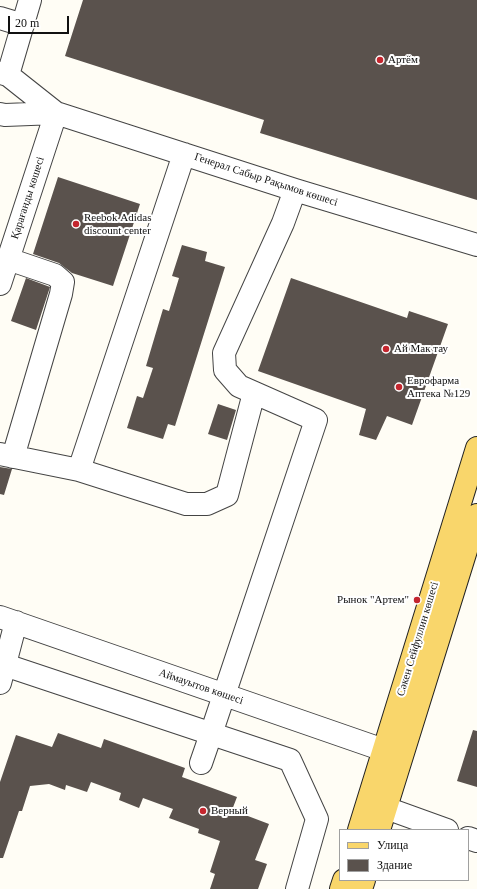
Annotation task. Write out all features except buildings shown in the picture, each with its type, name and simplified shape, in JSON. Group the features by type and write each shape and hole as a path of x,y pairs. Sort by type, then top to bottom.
{"main road":[{"name":"Сәкен Сейфуллин көшесі","path":"379,829 386,808 393,753 477,448"},
{"name":"Сәкен Сейфуллин көшесі","path":"359,829 393,753 477,515"}],"street":[{"path":"4,74 23,26 30,0"},
{"path":"0,18 23,26"},
{"name":"Генерал Сабыр Рақымов көшесі","path":"4,74 56,113 295,190 477,245"},
{"name":"Генерал Сабыр Рақымов көшесі","path":"0,114 56,113"},
{"name":"Қарағанды көшесі","path":"0,284 56,113"},
{"path":"79,470 184,154"},
{"path":"201,763 316,420 239,386 225,370 224,353 283,223 295,190"},
{"path":"8,259 55,275 64,282 7,455 79,470 186,504 207,504 227,495 254,393"},
{"path":"8,620 2,674 211,734 290,760 317,819 297,889"},
{"name":"Аймауытов көшесі","path":"8,620 393,753"},
{"path":"386,808 444,829"}],"place":[{"name":"Артём","path":"380,60"},
{"name":"Reebok Adidas discount center","path":"76,224"},
{"name":"Ай Мак тау","path":"386,349"},
{"name":"Еврофарма Аптека №129","path":"399,387"},
{"name":"Рынок \"Артем\"","path":"417,600"},
{"name":"Верный","path":"203,811"}]}
